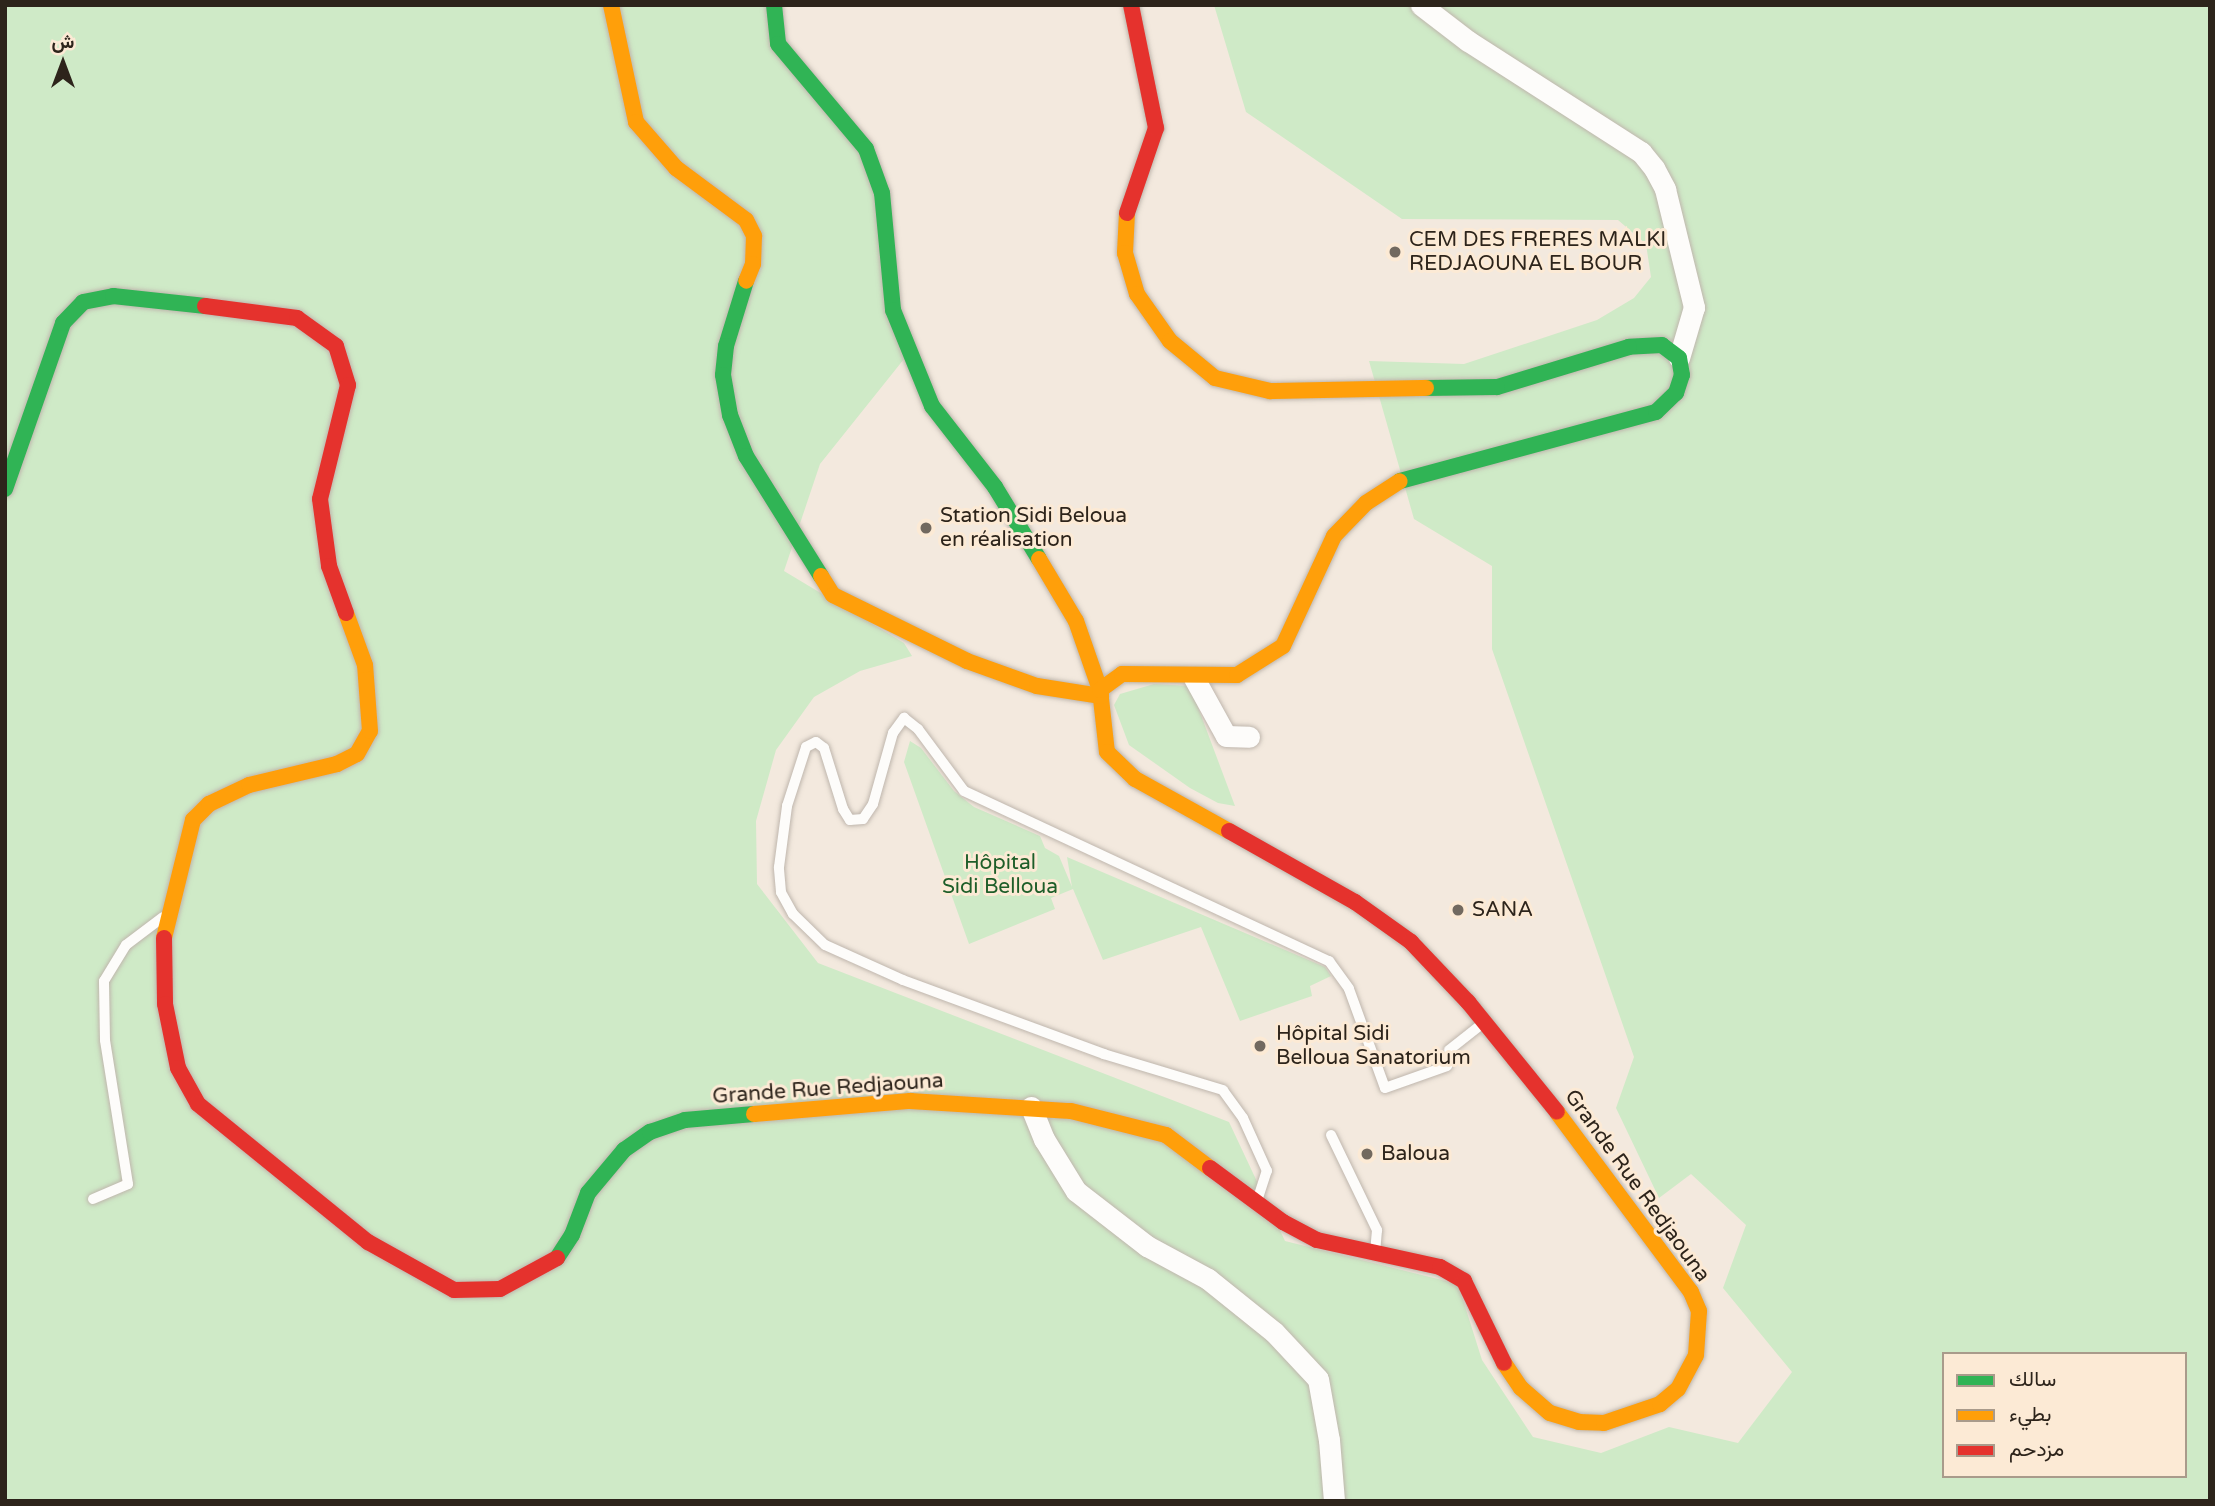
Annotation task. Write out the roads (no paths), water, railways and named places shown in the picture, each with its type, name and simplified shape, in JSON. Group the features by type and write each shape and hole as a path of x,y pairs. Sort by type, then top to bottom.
{"street":[{"path":"611,5 636,122 676,168 746,220 754,236 753,264 734,311 726,346 723,375 730,415 746,456 833,595 967,661 1037,686 1100,693 1122,674 1194,678 1237,675 1283,646 1334,536 1366,503 1402,480 1656,412 1676,393 1682,375 1679,358 1694,307 1665,189 1654,168 1641,152 1468,41 1421,5"},
{"name":"Grande Rue Redjaouna","path":"5,489 63,323 83,302 113,296 297,318 335,346 344,363 348,385 320,499 329,566 365,664 370,731 357,754 337,764 249,785 209,804 193,820 186,838 164,940 165,1004 178,1068 198,1104 368,1242 454,1290 500,1289 555,1261 572,1235 588,1193 624,1150 650,1132 685,1120 910,1101 1031,1107 1071,1111 1166,1135 1256,1202 1317,1240 1440,1267 1464,1281 1504,1363 1521,1388 1550,1413 1579,1422 1604,1423 1630,1417 1660,1404 1688,1375 1699,1331 1699,1311 1691,1292 1485,1023 1411,942 1355,902 1117,766 1107,752 1100,693 1076,621 995,487 932,406 893,310 882,193 866,149 778,44 774,5"},
{"path":"1131,5 1150,82 1156,128 1127,213 1125,253 1137,294 1170,341 1214,378 1270,391 1497,387 1629,347 1662,345 1679,358"},
{"path":"1194,678 1226,736 1249,737"},
{"path":"1031,1107 1044,1139 1076,1191 1147,1246 1208,1279 1274,1332 1318,1379 1329,1440 1334,1501"}],"lane":[{"path":"1256,1202 1266,1171 1243,1118 1223,1090 1104,1054 902,980 825,945 793,914 781,892 779,867 787,806 799,758 816,742 824,748 843,809 850,820 863,819 873,804 893,733 904,718 918,729 964,791 1329,961 1349,989 1385,1088 1447,1066"},
{"path":"93,1199 128,1184 105,1040 104,981 126,945 170,911"},
{"path":"1448,1050 1485,1023"},
{"path":"1331,1135 1377,1230 1375,1251"}],"place":[{"name":"CEM DES FRERES MALKI REDJAOUNA EL BOUR","path":"1395,252"},
{"name":"Station Sidi Beloua en réalisation","path":"926,528"},
{"name":"SANA","path":"1458,910"},
{"name":"Hôpital Sidi Belloua Sanatorium","path":"1260,1046"},
{"name":"Baloua","path":"1367,1154"}],"park label":[{"name":"Hôpital Sidi Belloua","path":"1000,875"}]}
